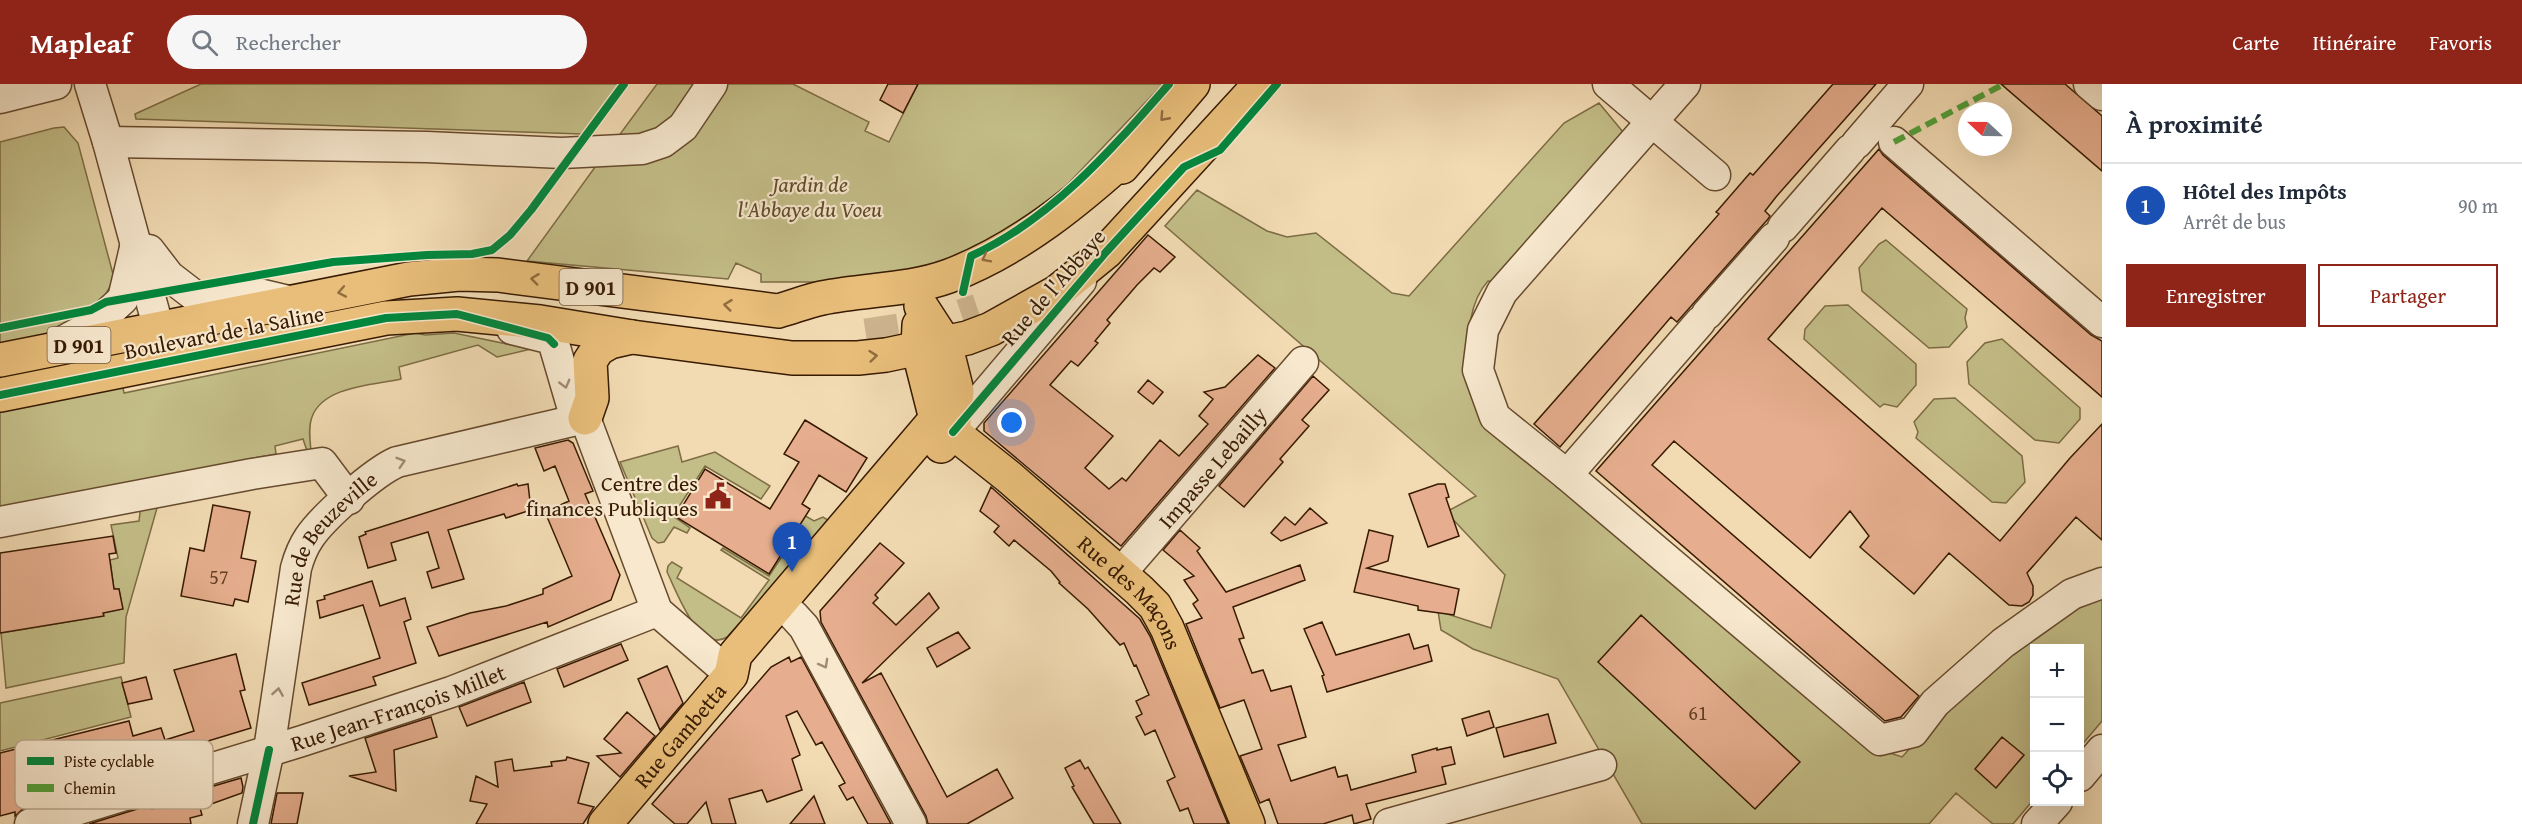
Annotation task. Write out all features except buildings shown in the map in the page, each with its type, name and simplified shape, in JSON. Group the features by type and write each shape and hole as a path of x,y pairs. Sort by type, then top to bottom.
{"main road":[{"name":"Rue de l'Abbaye","path":"778,311 814,315 846,315 921,306 953,297 1004,274 1048,245 1096,203 1134,150 1193,84"},
{"name":"Rue de l'Abbaye","path":"978,310 1015,293 1064,261 1116,212 1200,120 1241,84"},
{"name":"Rue de l'Abbaye","path":"827,358 886,355 967,338 991,329 1057,292 1106,252 1260,84"},
{"name":"Rue de l'Abbaye","path":"889,290 948,276 1016,243 1059,214 1134,150"},
{"name":"Boulevard de la Saline","path":"0,360 409,279 459,274 498,275 778,311 822,298 889,290"},
{"name":"Boulevard de la Saline","path":"0,395 386,318 425,305 456,299 491,297 688,333 792,358 827,358"},
{"path":"921,306 931,346 945,426"},
{"name":"Boulevard de la Saline","path":"386,318 457,314 540,322 632,337 688,333 825,338 866,335"},
{"path":"585,418 592,398 590,361 598,349 610,342 632,337"},
{"name":"Rue de l'Abbaye","path":"731,675 749,668 945,426"},
{"name":"Rue de l'Abbaye","path":"731,675 735,655 945,426"},
{"name":"Rue des Maçons","path":"945,426 1148,598 1167,628 1248,824"},
{"name":"Rue Gambetta","path":"605,824 731,675"}],"street":[{"path":"0,98 56,84"},
{"path":"90,84 168,362"},
{"path":"108,142 415,147 562,153 642,149 663,142 682,127 712,84"},
{"path":"1608,84 1715,175"},
{"path":"1685,84 1502,292 1483,330 1478,370 1495,417 1567,475 1880,740 1913,732 1935,702 2003,643 2072,594 2102,584"},
{"path":"1567,475 1908,84"},
{"path":"2089,84 2102,95"},
{"path":"1894,142 2102,322"},
{"path":"135,248 149,250 169,276 195,296 210,298 255,293 293,302"},
{"path":"44,352 97,323 123,299 135,248"},
{"name":"Rue de l'Abbaye","path":"945,426 1106,252"},
{"path":"457,314 548,338 554,345 573,409 585,418 657,611 731,675"},
{"name":"Impasse Lebailly","path":"1120,574 1303,362"},
{"name":"Rue de Beuzeville","path":"253,824 269,750 298,560 314,531 343,491 397,462 585,418"},
{"path":"0,522 322,463 343,491"},
{"name":"Rue Jean-François Millet","path":"213,767 451,692 657,611"},
{"path":"793,615 804,627 911,824"},
{"path":"2084,770 2102,750"},
{"path":"1389,824 1601,765"},
{"path":"2037,824 2053,806"},
{"name":"Rue Jean-François Millet","path":"30,824 78,809"}],"green space":[{"path":"201,84 619,84 582,134 136,119 135,114"},
{"path":"657,84 699,84 670,121 649,132 615,141"},
{"name":"Jardin de l'Abbaye du Voeu","path":"723,84 793,84 869,122 865,131 889,142 918,84 1163,84 1065,187 1032,214 978,248 925,269 837,282 761,282 761,274 736,263 728,279 527,261 598,163 630,159"},
{"path":"1599,103 1628,138 1503,282 1488,281 1481,290 1472,312 1467,372 1868,746 1902,757 1976,678 2086,602 2102,596 2102,721 2084,742 2084,644 2030,644 2030,804 2013,824 1993,824 1956,793 1929,824 1642,824 1558,679 1473,649 1441,630 1438,611 1491,628 1505,575 1446,512 1476,496 1165,226 1197,190 1267,231 1287,237 1316,233 1392,293 1409,296 1564,123"},
{"path":"64,127 78,143 113,274 112,283 104,297 124,393 415,333 425,335 454,333 531,349 497,357 478,345 399,367 401,379 364,385 338,393 318,407 312,417 311,451 307,451 303,439 275,446 276,454 248,459 249,468 0,514 0,142"},
{"path":"1886,240 1967,309 1965,318 1967,327 1949,347 1929,348 1862,291 1859,268 1879,244"},
{"path":"1848,305 1916,364 1916,385 1897,407 1884,404 1880,407 1804,339 1805,329 1825,306"},
{"path":"2002,339 2080,408 2080,419 2059,443 2035,440 1969,384 1967,362 1985,343"},
{"path":"1955,398 2022,456 2025,482 2006,503 1992,502 1916,438 1918,432 1914,422 1934,399"},
{"path":"678,446 682,462 715,452 770,486 761,499 705,466 673,516 690,528 687,533 674,527 664,542 658,543 652,538 620,462"},
{"path":"159,501 126,617 124,663 6,688 1,633 103,616 103,613 122,609 119,589 114,589 110,560 118,558 111,525 139,521 141,504"},
{"path":"797,511 814,521 823,517 831,522 727,637 717,640 707,637 690,618 667,572 668,566 672,562 682,568 677,578 741,618 769,580 721,550 723,548 769,576 801,528"},
{"path":"121,677 131,717 42,740 15,740 15,747 0,751 0,703"}],"tunnel":[{"path":"866,335 937,324 978,310"}],"marked path":[{"path":"1894,142 2002,85"}],"cycle path":[{"path":"0,328 91,310 106,302 333,262 472,254 492,250 510,235 531,210 624,84"},
{"path":"963,292 971,256 1028,223 1079,181 1169,84"},
{"path":"953,432 1106,252 1184,167 1220,150 1277,84"},
{"path":"0,395 386,318 457,314 548,338 554,344"},
{"path":"253,824 269,750"}],"place":[{"name":"Centre des finances Publiques","path":"718,496"},
{"name":"Hôtel des Impôts","path":"792,572"}]}
